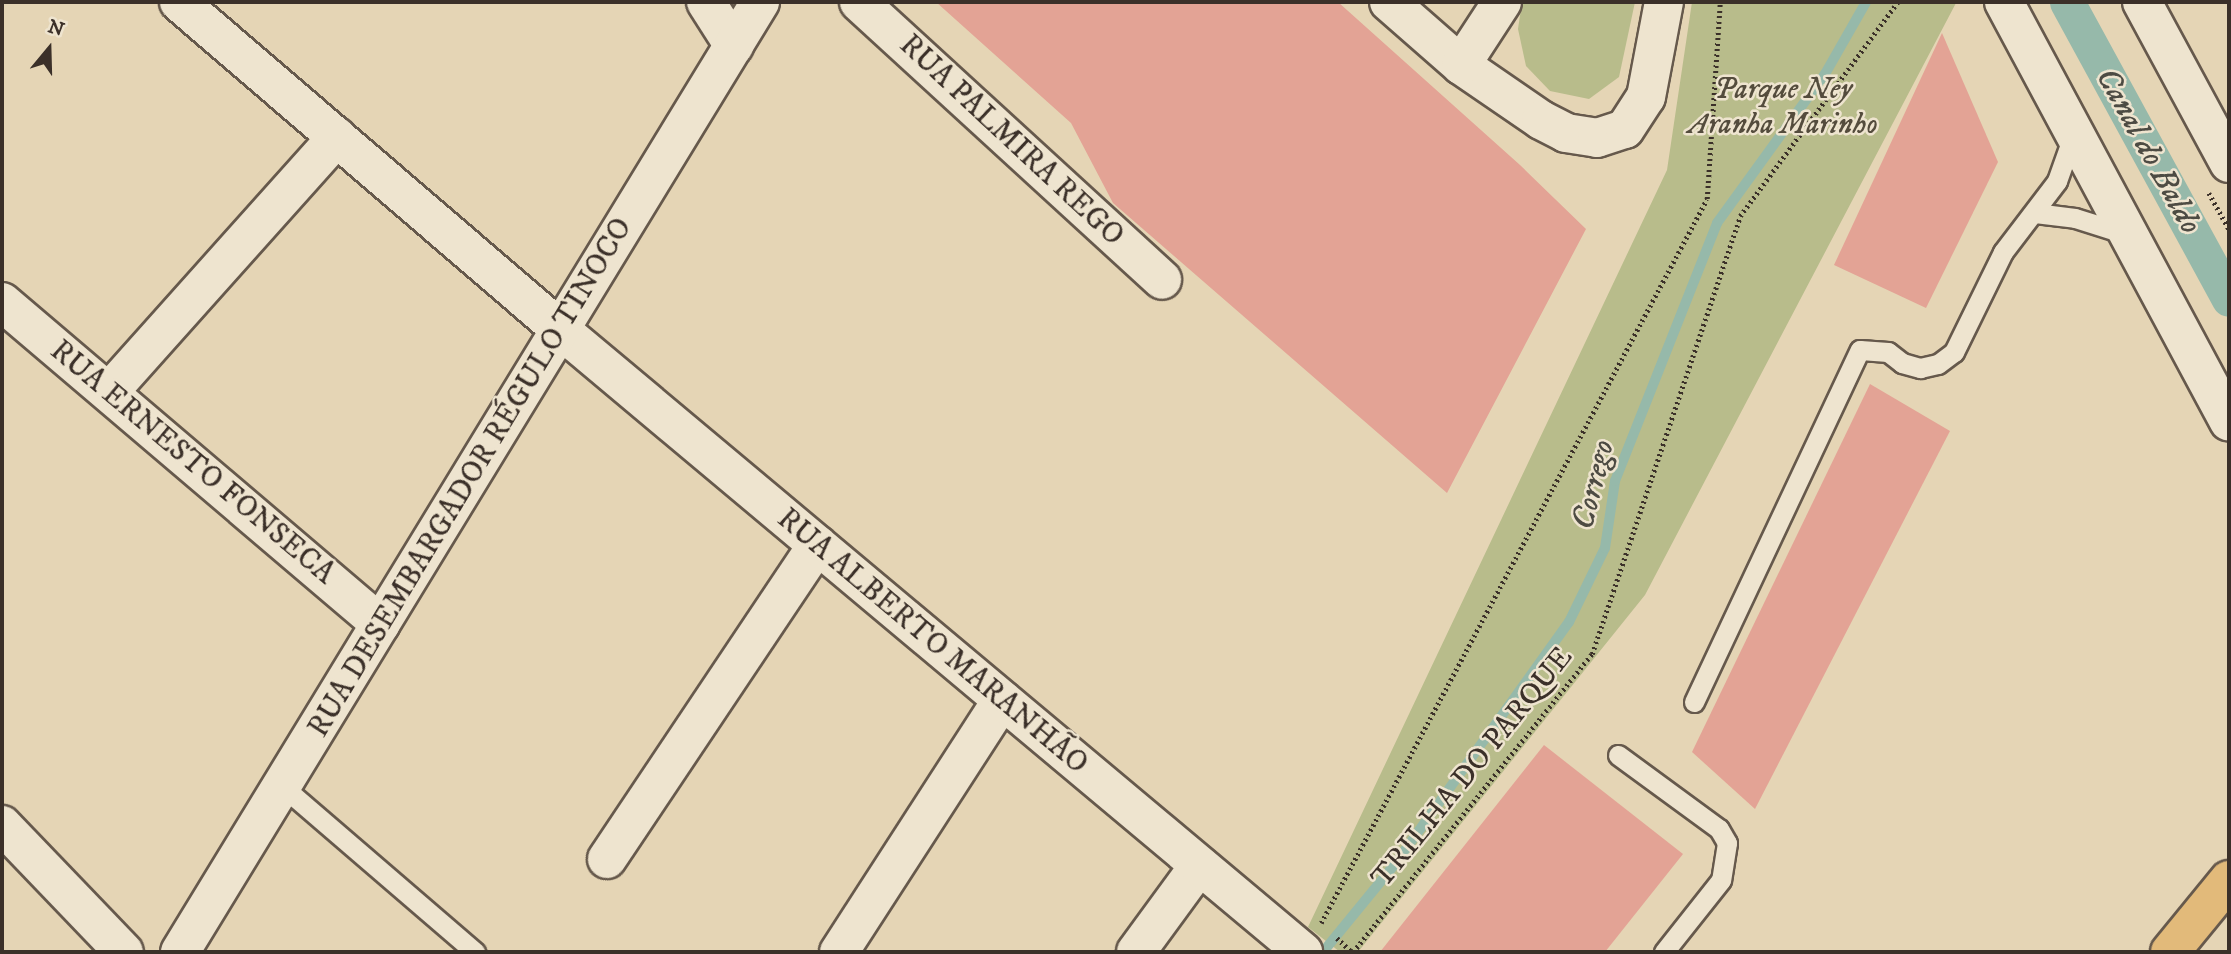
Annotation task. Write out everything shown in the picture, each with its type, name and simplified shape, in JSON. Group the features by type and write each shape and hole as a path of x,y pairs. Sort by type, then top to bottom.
{"main road":[{"path":"2171,952 2223,885"}],"street":[{"name":"RUA ALBERTO MARANHÃO","path":"179,2 562,331 1199,866 1304,938"},
{"path":"706,2 734,46"},
{"name":"RUA DESEMBARGADOR RÉGULO TINOCO","path":"180,952 562,331 760,2"},
{"name":"RUA PALMIRA REGO","path":"859,2 1162,280"},
{"path":"1388,2 1461,65 1541,120 1566,133 1597,138 1625,129 1646,97 1664,2"},
{"path":"1461,65 1502,2"},
{"path":"2004,2 2229,422"},
{"path":"2142,2 2229,163"},
{"path":"109,392 337,137"},
{"name":"RUA ERNESTO FONSECA","path":"2,302 381,624"},
{"path":"607,859 817,545"},
{"path":"839,952 1002,700"},
{"path":"2,825 124,952"},
{"path":"1136,952 1199,866"}],"lane":[{"path":"1694,702 1860,350 1888,352 1902,363 1920,368 1938,364 1954,352 2003,252 2035,213 2065,165 2074,131"},
{"path":"2035,213 2075,218 2129,235"},
{"path":"1618,755 1719,829 1727,843 1721,880 1664,952"},
{"path":"282,786 475,952"}],"path":[{"name":"TRILHA DO PARQUE","path":"1304,938 1707,199 1720,2"},
{"name":"TRILHA DO PARQUE","path":"1353,952 1592,654 1740,216 1898,2"}],"green space":[{"path":"1522,2 1635,2 1619,77 1589,99 1550,91 1526,66 1518,29"},
{"name":"Parque Ney Aranha Marinho","path":"1692,2 1956,3 1645,595 1358,952 1340,952 1308,927 1667,170"}],"building":[{"path":"936,2 1338,2 1520,165 1586,229 1447,493 1113,203 1071,123"},
{"path":"1942,33 1998,162 1926,308 1834,265"},
{"path":"1870,384 1950,431 1755,809 1692,752"},
{"path":"1544,745 1683,854 1605,952 1380,952"}],"waterway":[{"name":"Corrego","path":"1323,952 1395,864 1569,622 1605,548 1615,481 1717,223 1825,74 1866,2"},
{"name":"Canal do Baldo","path":"2067,2 2229,299"}]}
